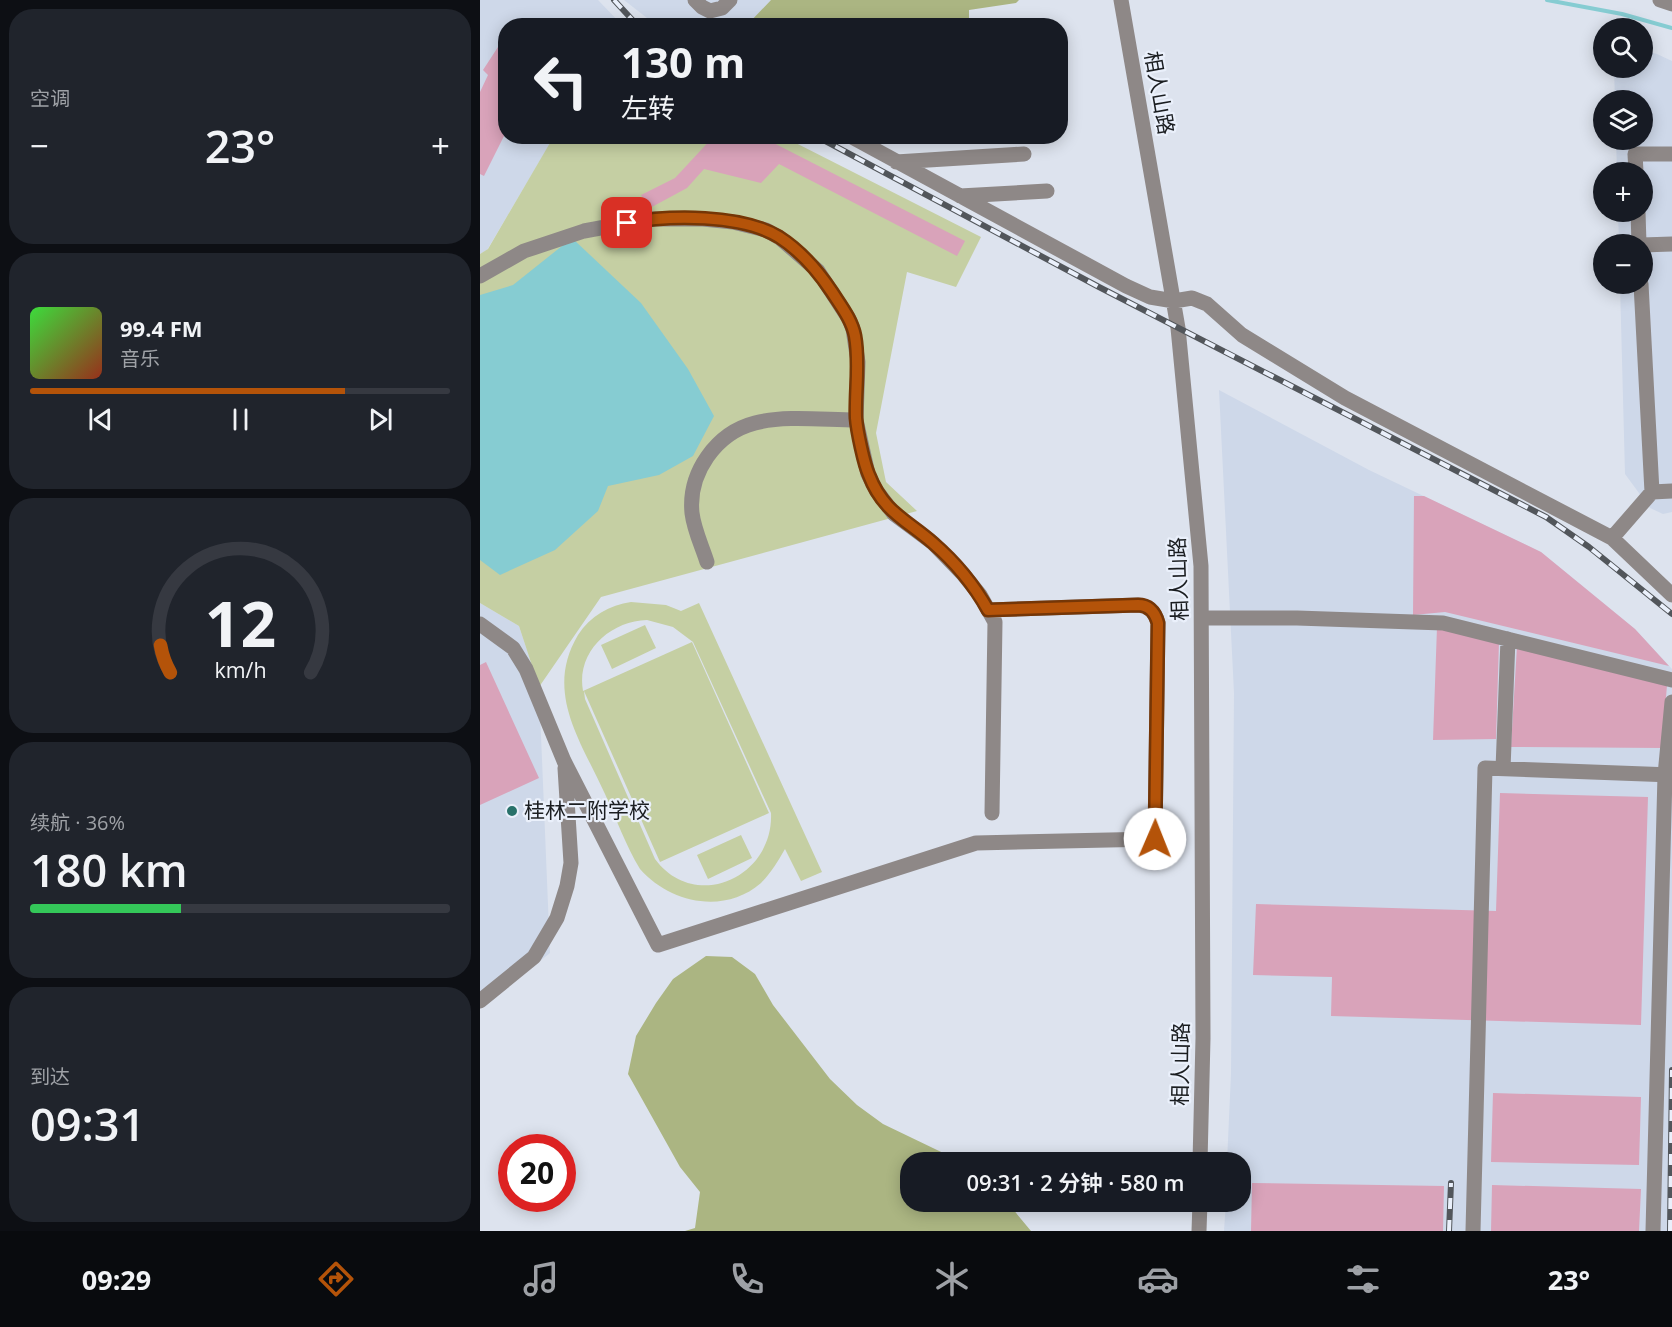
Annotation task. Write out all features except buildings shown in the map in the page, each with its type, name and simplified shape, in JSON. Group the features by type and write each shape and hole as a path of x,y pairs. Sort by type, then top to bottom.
{"street":[{"path":"695,0 710,11 722,8 730,0"},
{"name":"相人山路","path":"1121,0 1178,328 1201,566 1203,1038 1200,1152"},
{"path":"1660,0 1672,4"},
{"path":"864,144 1126,286 1150,297 1174,301 1192,298 1208,304 1242,335 1345,398 1612,538 1672,595"},
{"path":"1635,162 1635,153 1672,154"},
{"path":"896,162 1024,154"},
{"path":"960,196 1047,191"},
{"path":"480,276 524,251 585,231 649,219 703,219 733,222 766,230 780,238 818,272 849,319 855,337 858,362 856,420 868,474 876,490 894,514 933,543 963,574 995,622 992,813"},
{"path":"1653,245 1672,244"},
{"path":"1612,538 1652,492 1642,294"},
{"path":"707,562 692,513 693,496 703,465 719,442 734,430 758,422 856,420"},
{"path":"1652,492 1672,491"},
{"path":"480,624 513,648 526,669 564,761 658,945 976,843 1155,839 1158,623 1155,614 1146,606 1138,605 988,610"},
{"path":"1202,618 1297,618 1443,623 1672,680"},
{"path":"1503,769 1508,639"},
{"path":"1653,1231 1672,702"},
{"path":"480,1001 534,957 557,918 567,886 571,862 564,761"},
{"path":"1473,1231 1485,768 1669,775"},
{"path":"1199,1231 1200,1212"}],"shaded area":[{"path":"480,0 598,0 615,18 498,18 498,144 550,144 487,250 480,254"},
{"path":"624,0 771,0 754,18 647,18"},
{"path":"1653,53 1672,61 1672,512 1663,514 1650,508 1625,474 1620,294 1653,294 1653,234 1619,234 1618,222 1653,222 1653,162 1617,162 1616,150 1653,150 1653,90 1615,90 1614,78 1653,78"},
{"path":"1219,390 1369,470 1541,552 1635,629 1672,669 1672,1231 1224,1231 1225,1212 1251,1212 1251,1152 1227,1152 1231,1074 1234,693"},
{"name":"桂林二附学校","path":"480,603 519,626 539,687 550,953 480,1009"}],"green space":[{"path":"771,0 1019,0 1016,3 969,10 969,18 754,18"},
{"path":"549,144 798,144 981,237 956,287 907,272 876,433 886,482 917,511 601,597 539,687 519,626 480,603 480,254 488,249"},
{"path":"623,603 666,605 681,611 699,603 822,872 801,881 785,849 761,883 746,893 714,902 682,897 666,890 640,869 577,735 565,696 564,676 568,656 578,635 595,617","holes":["647,620 673,627 693,642 771,813 769,836 760,855 746,870 729,880 710,885 690,884 672,875 655,859 585,699 584,691 660,862 769,813 692,642 583,691 582,677 590,652 609,633 620,626"]},
{"path":"645,625 656,648 612,669 601,645"},
{"path":"741,835 752,858 708,879 697,855"},
{"path":"706,956 732,957 755,974 773,1005 830,1079 857,1105 883,1124 941,1152 900,1152 900,1212 1015,1212 1031,1231 685,1231 695,1228 700,1192 680,1167 628,1074 636,1036 673,979"}],"water":[{"path":"572,238 641,303 688,369 714,416 693,456 659,475 608,486 598,511 555,550 500,575 480,560 480,295 513,285"}],"waterway":[{"path":"1547,0 1622,14 1672,28"}],"railway":[{"path":"614,0 631,18"},
{"path":"831,144 1099,287 1546,517 1589,547 1672,614"},
{"path":"1670,1231 1672,1070"},
{"path":"1449,1231 1451,1183"}],"place":[{"name":"桂林二附学校","path":"512,811"}],"route":[{"path":"627,223 649,219 703,219 751,226 766,230 780,238 799,252 818,272 849,319 853,329 858,362 856,420 868,474 876,490 894,514 933,543 963,574 988,610 1142,605 1153,611 1158,623 1155,839"}]}
